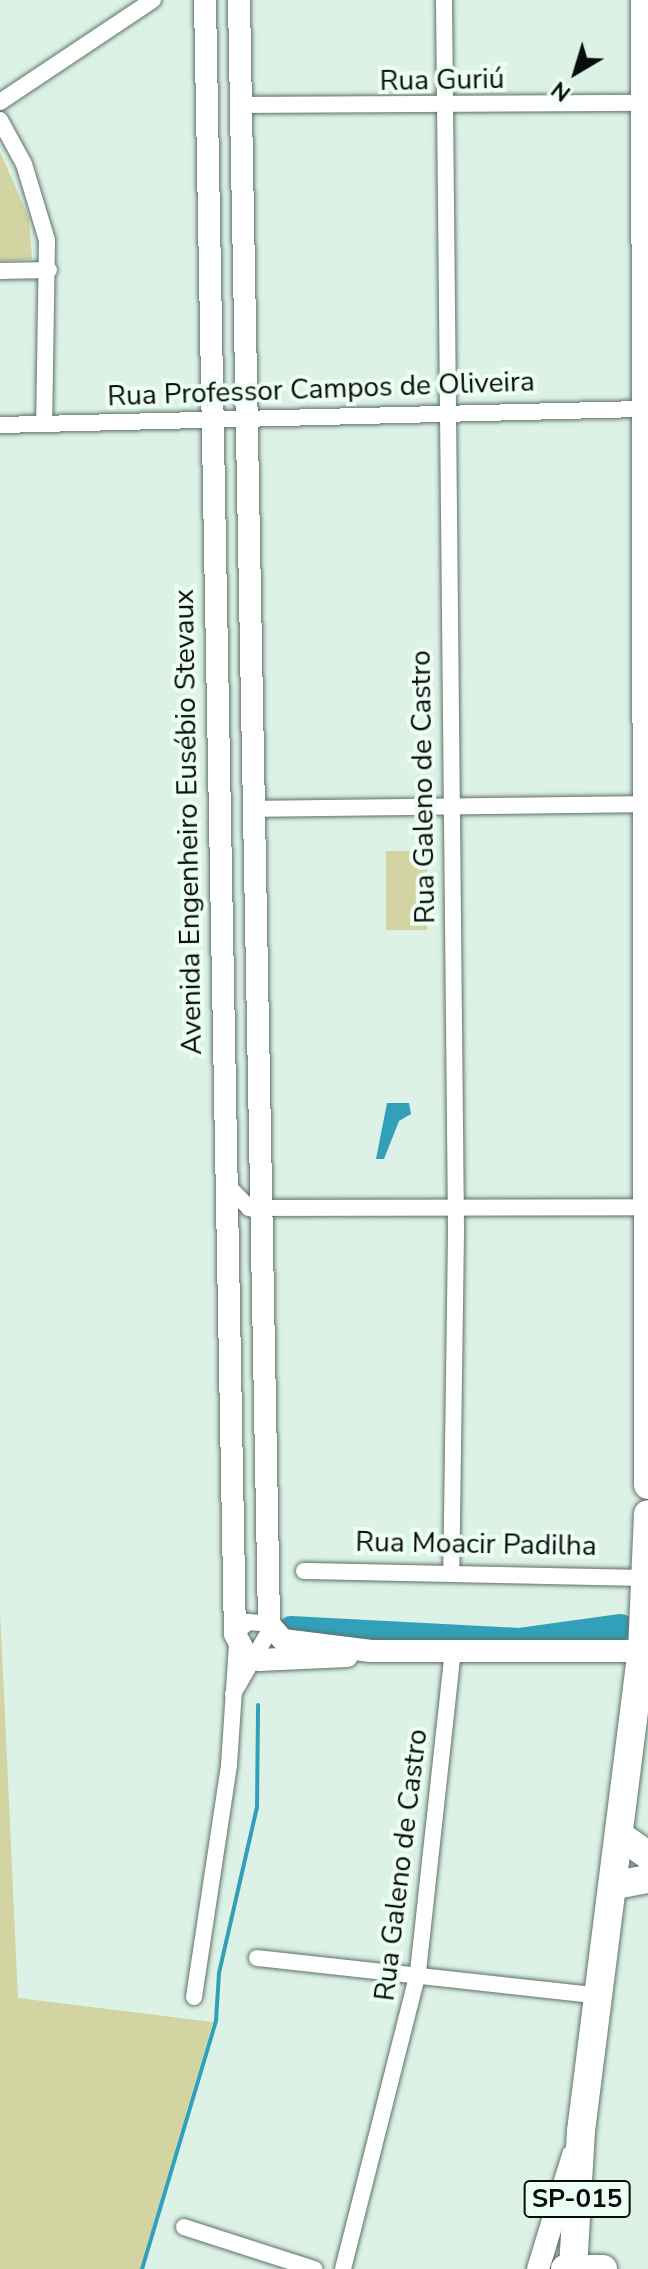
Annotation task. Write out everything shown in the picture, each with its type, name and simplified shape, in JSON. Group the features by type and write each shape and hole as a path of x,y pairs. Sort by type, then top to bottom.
{"highway":[{"path":"645,0 648,1485"},
{"name":"SP-015","path":"570,2268 581,2131 603,1996 643,1643 648,1514"},
{"path":"622,1837 648,1855"},
{"path":"616,1885 648,1879"},
{"path":"570,2268 603,2269"}],"main road":[{"name":"Avenida Engenheiro Eusébio Stevaux","path":"205,0 224,1178 236,1638"},
{"path":"239,0 256,1207 270,1626 283,1640 371,1651 453,1652 643,1643"},
{"path":"205,79 223,101 240,105"},
{"path":"212,526 241,544 248,566"},
{"path":"236,1638 259,1660 326,1660 371,1651"},
{"path":"538,2269 581,2131"}],"street":[{"path":"0,102 153,0"},
{"name":"Rua Galeno de Castro","path":"444,0 447,107 448,806 455,1206 451,1573"},
{"name":"Rua Guriú","path":"240,105 447,107 644,103"},
{"path":"0,120 38,201 49,270 44,424"},
{"path":"0,271 49,270"},
{"name":"Rua Professor Campos de Oliveira","path":"0,425 448,411 645,409"},
{"path":"251,809 646,804"},
{"path":"224,1178 236,1199 256,1207 648,1207"},
{"name":"Rua Moacir Padilha","path":"304,1571 451,1573 646,1586"},
{"path":"232,1695 259,1660 270,1626 248,1622 236,1638"},
{"name":"Avenida Engenheiro Eusébio Stevaux","path":"194,1997 229,1765 236,1638"},
{"name":"Rua Galeno de Castro","path":"343,2269 418,1972 453,1652"},
{"path":"257,1958 418,1972 603,1996"},
{"path":"184,2227 314,2269"}],"green space":[{"path":"0,152 29,218 32,259 0,261"},
{"path":"386,851 427,851 427,930 386,930"},
{"path":"0,1609 18,1998 213,2022 140,2269 0,2269"}],"water":[{"path":"387,1103 409,1103 411,1114 399,1121 384,1159 376,1159"}],"waterway":[{"path":"291,1629 520,1641 621,1627"},
{"path":"142,2269 216,2020 219,1973 257,1807 258,1705"}]}
